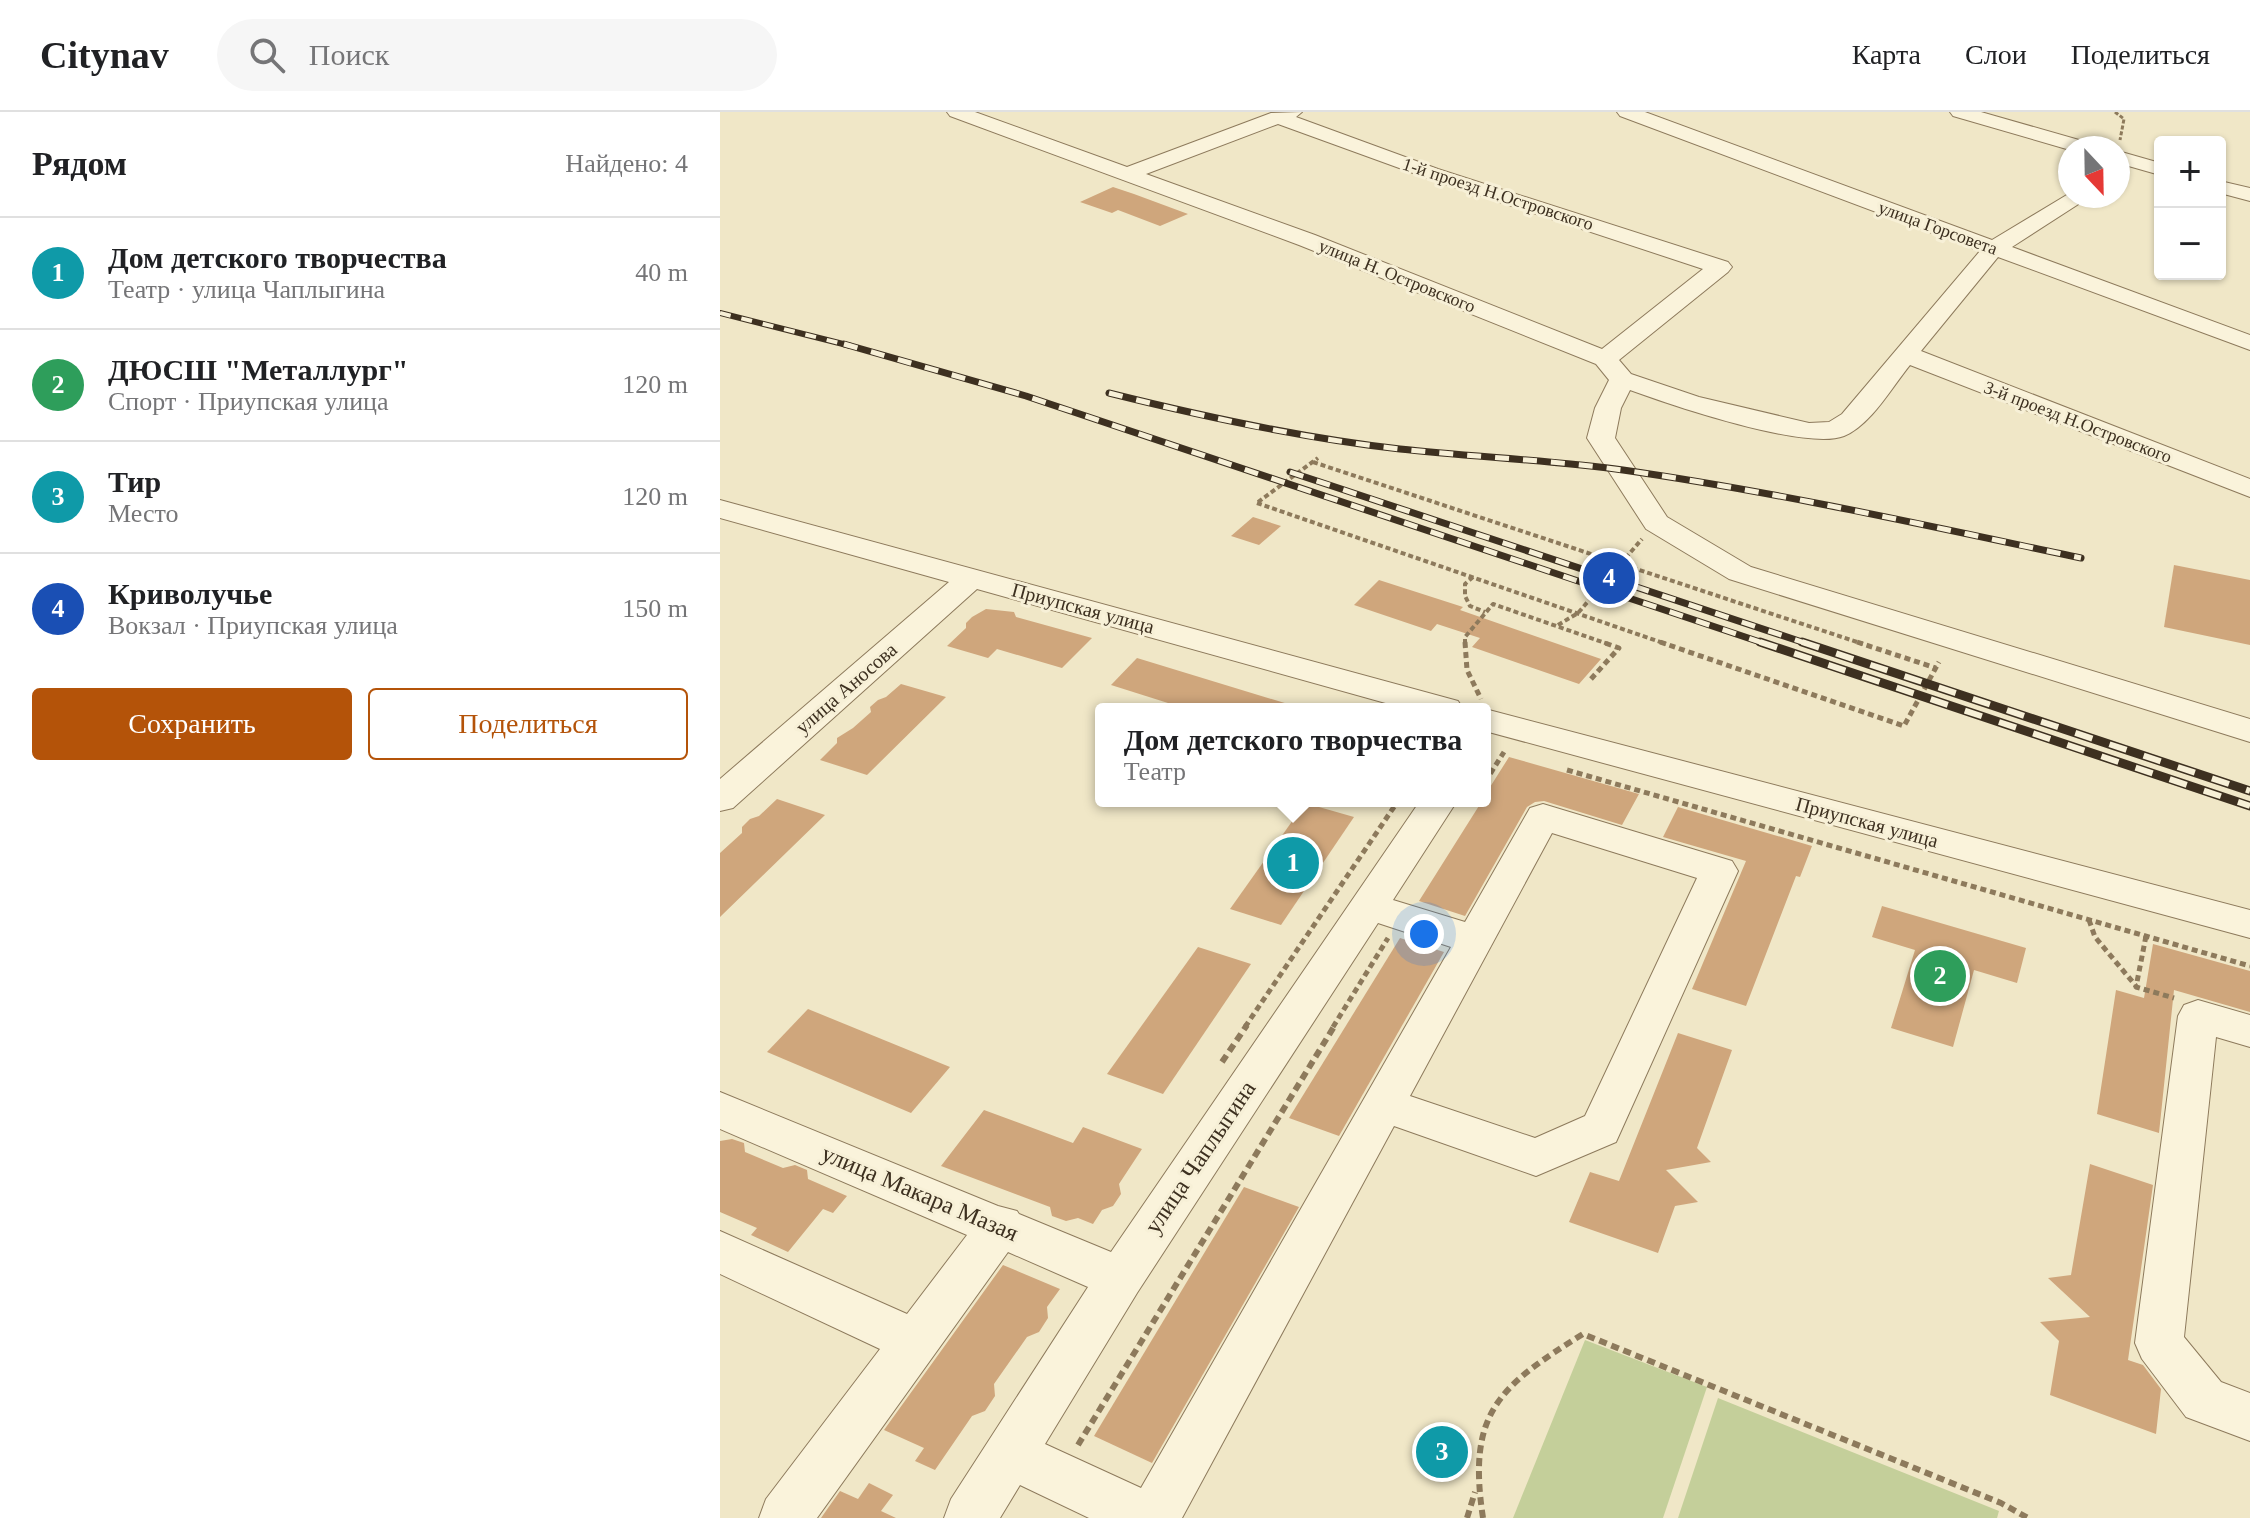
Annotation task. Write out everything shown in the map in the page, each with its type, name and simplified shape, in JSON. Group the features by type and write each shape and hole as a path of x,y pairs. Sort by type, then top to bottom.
{"street":[{"name":"улица Н. Островского","path":"957,112 1307,240 1706,406 1809,431 1835,430 1851,420 1906,354"},
{"name":"улица Горсовета","path":"1627,112 2250,343"},
{"path":"1960,112 2058,140"},
{"path":"1124,175 1285,115"},
{"name":"1-й проезд Н.Островского","path":"1285,115 1431,173 1720,267 1614,369"},
{"path":"2130,165 2154,168"},
{"path":"2226,189 2250,195"},
{"path":"1906,354 1993,249 2060,208"},
{"name":"3-й проезд Н.Островского","path":"1906,354 2250,489"},
{"path":"1614,369 1601,438 1656,523 1740,573 2250,731"},
{"name":"Приупская улица","path":"720,509 1424,703"},
{"name":"улица Аносова","path":"720,799 972,578"},
{"name":"Приупская улица","path":"1491,731 2250,924"},
{"name":"улица Чаплыгина","path":"970,1518 1120,1278 1385,911 1436,807"},
{"path":"1010,1454 1150,1518 1543,817 1719,871 1601,1129 1536,1157 1383,1104"},
{"path":"1385,911 1476,940"},
{"path":"2250,1031 2198,1016 2159,1343 2204,1400 2250,1417"},
{"name":"улица Макара Мазая","path":"720,1110 1001,1225 1120,1278"},
{"path":"785,1518 1001,1225"},
{"path":"720,1252 914,1341"}],"path":[{"path":"2115,112 2124,119 2120,136"},
{"path":"1313,462 1938,665 1904,726 1257,503 1318,458"},
{"path":"1558,625 1578,613 1656,523"},
{"path":"1473,577 1465,584 1465,596 1470,606 1485,612"},
{"path":"1480,703 1465,654 1465,637 1493,604 1619,648 1591,679"},
{"path":"1491,732 1520,756"},
{"path":"1566,769 2250,966"},
{"path":"1059,1477 1385,911"},
{"path":"2088,919 2095,937 2136,987 2181,1000 2198,1016"},
{"path":"2136,987 2146,936"},
{"path":"1483,1518 1476,1489 1475,1456 1498,1398 1520,1376 1583,1334 2001,1503 2028,1518"},
{"path":"1467,1518 1476,1489"}],"green space":[{"path":"1585,1340 1707,1387 1663,1518 1513,1518"},
{"path":"1718,1398 1999,1511 1997,1518 1678,1518"}],"building":[{"path":"1113,187 1188,214 1160,226 1118,210 1112,213 1080,202"},
{"path":"1253,517 1281,526 1259,545 1231,536"},
{"path":"2174,565 2250,580 2250,645 2164,627"},
{"path":"1379,580 1463,607 1460,610 1601,659 1579,684 1472,647 1480,638 1437,624 1431,631 1354,605"},
{"path":"986,609 1014,612 1016,617 1092,638 1062,668 997,649 988,658 947,646 966,628 972,617"},
{"path":"1137,658 1285,703 1168,703 1111,685"},
{"path":"901,684 946,697 867,775 820,760 837,743 837,738 871,712 870,707"},
{"path":"1509,757 1639,794 1622,825 1544,801 1535,802 1527,807 1465,916 1419,901 1478,807 1491,807 1491,786"},
{"path":"777,799 825,815 720,917 720,853 742,833 742,827 750,819 759,816"},
{"path":"1302,807 1319,807 1354,817 1281,925 1230,909"},
{"path":"1678,807 1812,846 1800,877 1796,876 1746,1006 1692,989 1746,861 1663,837"},
{"path":"1882,906 2026,948 2017,983 1974,970 1953,1047 1891,1028 1915,950 1872,937"},
{"path":"1400,938 1444,952 1339,1136 1289,1118"},
{"path":"2153,944 2250,971 2250,1012 2174,990 2159,1133 2097,1114 2116,990 2144,998"},
{"path":"1198,947 1251,964 1163,1094 1107,1074"},
{"path":"808,1009 950,1067 911,1113 767,1052"},
{"path":"1678,1033 1732,1050 1697,1148 1711,1162 1666,1170 1698,1202 1675,1206 1658,1253 1569,1222 1590,1172 1619,1181"},
{"path":"984,1110 1073,1143 1083,1127 1142,1149 1119,1184 1121,1194 1113,1206 1102,1210 1093,1224 1078,1218 1066,1221 1052,1216 1050,1207 941,1166"},
{"path":"732,1139 744,1143 745,1152 783,1168 795,1165 807,1170 808,1179 847,1196 833,1213 823,1209 788,1252 751,1235 757,1228 720,1212 720,1141"},
{"path":"2090,1164 2153,1185 2128,1360 2143,1365 2161,1389 2156,1434 2050,1395 2059,1341 2040,1322 2090,1317 2048,1278 2071,1275"},
{"path":"1244,1187 1299,1207 1152,1463 1094,1436"},
{"path":"1003,1265 1060,1289 1047,1307 1048,1318 1039,1332 1027,1337 994,1384 995,1396 985,1411 972,1416 935,1470 915,1461 924,1448 884,1430"},
{"path":"1430,1428 1467,1443 1453,1477 1416,1462"},
{"path":"869,1483 893,1495 881,1511 896,1518 821,1518 840,1491 858,1499"}],"railway":[{"path":"720,313 851,346"},
{"path":"844,344 851,346"},
{"path":"851,346 1026,396 1766,644"},
{"path":"1109,393 1327,439 1681,479 1853,510 2081,558"},
{"path":"1290,472 1808,644"},
{"path":"1760,642 2250,806"},
{"path":"1802,642 2250,791"}],"place":[{"name":"Криволучье","path":"1609,578"},
{"name":"Дом детского творчества","path":"1293,863"},
{"name":"ДЮСШ \"Металлург\"","path":"1940,976"},
{"name":"Тир","path":"1442,1452"}]}
